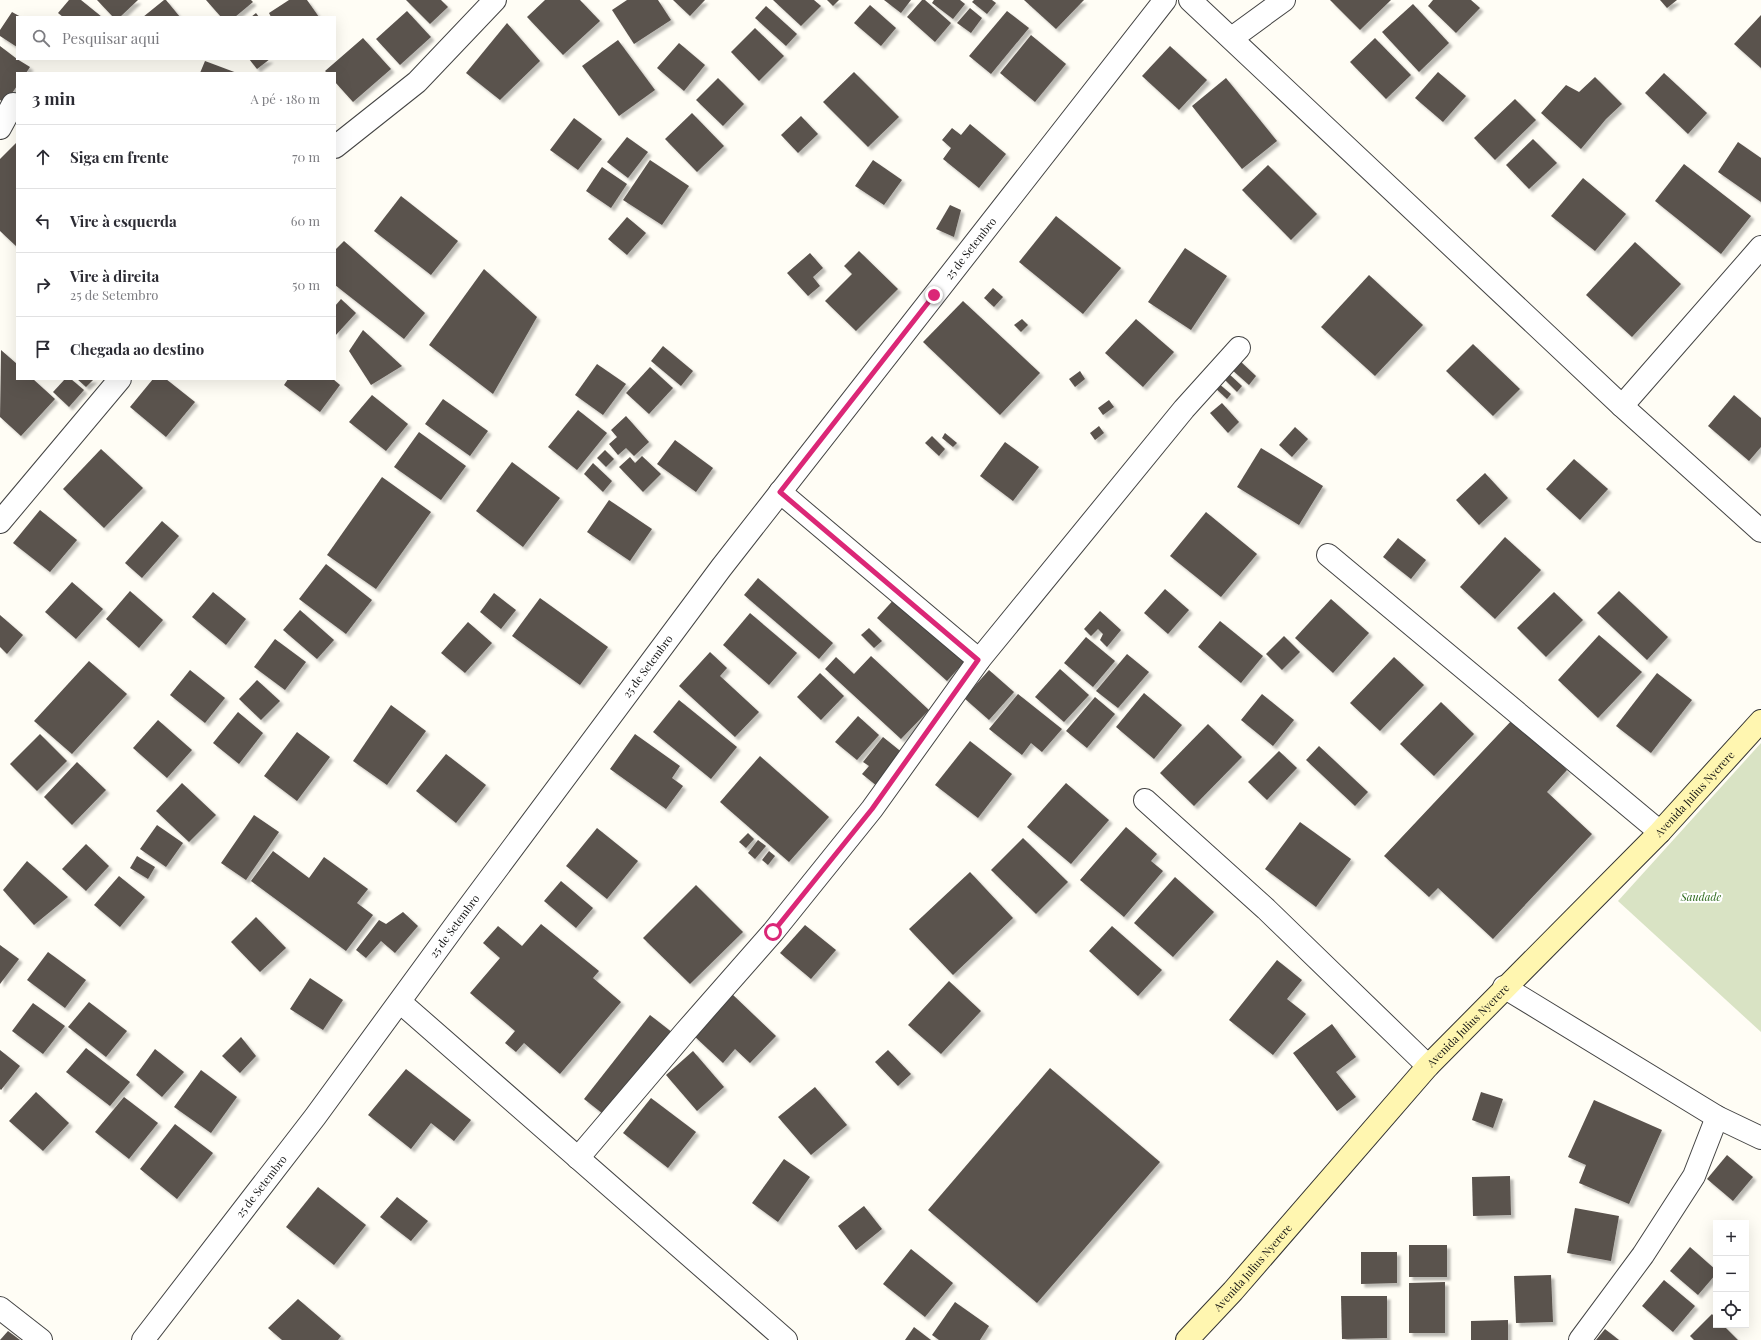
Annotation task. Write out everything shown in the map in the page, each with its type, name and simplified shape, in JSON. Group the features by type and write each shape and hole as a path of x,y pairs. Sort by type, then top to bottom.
{"street":[{"path":"336,145 417,82 495,0"},
{"name":"25 de Setembro","path":"143,1340 315,1117 721,568 1165,0"},
{"path":"1190,0 1622,406 1761,531"},
{"path":"1232,38 1284,0"},
{"path":"0,128 14,104"},
{"path":"1622,406 1761,247"},
{"path":"578,1158 773,932 867,816 978,660 1184,409 1239,348"},
{"path":"0,522 119,380"},
{"path":"780,492 978,660"},
{"path":"1328,555 1660,832"},
{"name":"Avenida Julius Nyerere","path":"1187,1340 1233,1291 1428,1066 1504,987 1660,832 1761,720"},
{"path":"1145,800 1266,909 1428,1066"},
{"path":"1504,987 1716,1117 1761,1138"},
{"path":"400,1002 786,1340"},
{"path":"1580,1340 1643,1256 1694,1176 1716,1117"},
{"path":"0,1308 41,1340"}],"green space":[{"name":"Saudade","path":"1761,743 1761,1032 1618,901"}],"building":[{"path":"69,0 81,0 101,16 62,16 58,13"},
{"path":"97,0 138,0 121,16 112,16"},
{"path":"166,0 179,16 144,16"},
{"path":"206,0 251,0 253,2 236,16 220,16"},
{"path":"289,0 307,0 318,16 270,16 269,13"},
{"path":"406,0 441,0 448,7 430,24"},
{"path":"545,0 580,0 600,21 563,55 527,17"},
{"path":"627,0 658,0 671,20 634,44 612,10"},
{"path":"673,0 705,0 690,16"},
{"path":"773,0 814,0 821,6 801,26"},
{"path":"827,0 839,0 833,6"},
{"path":"884,0 911,0 901,13"},
{"path":"922,0 925,0 951,23 935,42 907,17"},
{"path":"934,0 960,0 965,4 953,19 932,3"},
{"path":"974,0 992,0 996,3 987,14 972,2"},
{"path":"1024,0 1084,0 1056,29"},
{"path":"1330,0 1391,0 1360,30"},
{"path":"1433,0 1471,0 1480,8 1456,33 1428,6"},
{"path":"1660,0 1677,0 1667,8"},
{"path":"1413,4 1449,43 1419,72 1382,32"},
{"path":"870,5 896,28 881,46 854,23"},
{"path":"766,6 797,34 786,46 755,18"},
{"path":"970,8 982,18 971,33 957,23"},
{"path":"407,11 431,37 400,65 376,39"},
{"path":"1007,11 1029,28 991,74 969,56"},
{"path":"12,12 19,16 16,16 16,46 0,36 0,30"},
{"path":"1761,15 1761,68 1734,44"},
{"path":"507,23 540,61 500,100 466,73"},
{"path":"755,28 784,56 759,81 731,52"},
{"path":"1031,35 1066,64 1035,102 1000,73"},
{"path":"363,38 391,69 353,102 336,83 336,72 325,71"},
{"path":"1375,38 1411,75 1386,99 1350,62"},
{"path":"618,40 655,90 619,116 582,66"},
{"path":"679,43 705,65 684,91 657,68"},
{"path":"0,46 16,58 16,60 30,67 27,72 16,72 16,87 5,103 0,100"},
{"path":"1170,46 1207,80 1179,110 1142,76"},
{"path":"250,60 269,60 257,69"},
{"path":"205,61 234,72 200,72"},
{"path":"854,72 899,117 868,147 823,102"},
{"path":"1438,72 1466,96 1443,122 1415,98"},
{"path":"1664,73 1707,113 1688,134 1645,93"},
{"path":"1595,77 1622,104 1606,119 1581,149 1541,113 1566,85 1579,92"},
{"path":"718,78 744,104 723,126 696,100"},
{"path":"1226,78 1277,141 1242,169 1192,106"},
{"path":"1515,99 1536,120 1495,160 1474,138"},
{"path":"692,113 724,146 697,172 665,139"},
{"path":"801,116 818,134 798,153 781,135"},
{"path":"574,118 602,139 578,170 550,150"},
{"path":"970,124 1006,154 979,188 943,159 951,148 942,140 952,128 961,135"},
{"path":"627,137 648,152 628,178 607,162"},
{"path":"1533,139 1557,163 1529,189 1506,165"},
{"path":"1738,142 1761,158 1761,202 1718,172"},
{"path":"16,143 16,246 0,231 0,159"},
{"path":"650,160 689,186 662,225 623,200"},
{"path":"873,160 902,180 884,205 855,186"},
{"path":"1684,164 1751,216 1721,254 1655,201"},
{"path":"1268,165 1317,214 1291,240 1242,190"},
{"path":"602,167 627,184 611,208 586,191"},
{"path":"1583,178 1626,214 1595,251 1551,216"},
{"path":"401,196 458,241 431,275 374,231"},
{"path":"950,205 961,210 954,237 936,229"},
{"path":"1056,216 1121,268 1083,314 1019,262"},
{"path":"627,217 646,233 627,255 608,239"},
{"path":"344,241 425,313 404,339 336,286 336,249"},
{"path":"1635,242 1681,284 1632,337 1586,295"},
{"path":"1185,248 1227,276 1191,330 1148,302"},
{"path":"859,251 898,289 856,331 825,301 852,274 844,266"},
{"path":"810,253 823,268 813,277 820,286 808,296 787,273"},
{"path":"484,269 537,317 493,394 429,345"},
{"path":"1369,275 1423,325 1375,376 1321,327"},
{"path":"993,288 1003,297 994,307 984,298"},
{"path":"341,299 356,313 336,335 336,305"},
{"path":"963,301 1040,373 1000,415 923,342"},
{"path":"1022,319 1028,325 1021,332 1014,325"},
{"path":"1136,319 1174,352 1143,387 1105,353"},
{"path":"363,330 402,366 371,385 349,351"},
{"path":"1473,344 1520,389 1493,416 1446,371"},
{"path":"663,346 693,371 681,386 651,361"},
{"path":"1,350 16,363 16,380 34,380 55,399 21,436 0,417"},
{"path":"1239,360 1256,376 1249,385 1231,369"},
{"path":"597,364 626,384 603,415 575,395"},
{"path":"650,367 673,388 649,414 626,393"},
{"path":"1080,371 1085,379 1075,387 1069,379"},
{"path":"1228,373 1242,386 1237,392 1223,378"},
{"path":"64,380 72,380 84,390 69,407 53,392"},
{"path":"78,380 93,380 86,387"},
{"path":"152,380 167,380 195,402 166,437 130,407"},
{"path":"287,380 334,380 340,385 320,412 284,385"},
{"path":"1218,383 1231,394 1227,399 1214,387"},
{"path":"372,395 408,424 386,451 349,422"},
{"path":"1734,395 1761,418 1761,447 1749,461 1708,426"},
{"path":"443,399 488,431 470,456 425,424"},
{"path":"1109,400 1114,407 1103,415 1098,408"},
{"path":"1222,403 1239,422 1228,433 1210,413"},
{"path":"578,410 607,433 577,470 548,447"},
{"path":"626,416 649,442 634,456 626,448 618,455 609,444 617,437 611,430"},
{"path":"1099,426 1104,433 1095,440 1090,433"},
{"path":"1295,427 1308,439 1292,457 1279,445"},
{"path":"419,432 466,466 441,500 394,467"},
{"path":"945,433 957,443 953,447 942,438"},
{"path":"932,436 945,449 939,456 925,443"},
{"path":"675,440 713,468 696,492 657,464"},
{"path":"1005,442 1039,467 1013,501 980,476"},
{"path":"1261,448 1323,486 1299,525 1237,487"},
{"path":"101,449 143,488 104,528 63,489"},
{"path":"605,450 614,459 606,467 597,458"},
{"path":"642,456 661,474 643,492 619,467 630,457 635,463"},
{"path":"1574,459 1608,489 1580,520 1546,489"},
{"path":"512,462 560,498 523,547 476,511"},
{"path":"593,463 612,481 603,492 584,474"},
{"path":"1485,473 1508,498 1479,525 1456,500"},
{"path":"382,477 431,512 376,589 327,555"},
{"path":"609,500 652,529 630,561 587,532"},
{"path":"40,510 77,540 50,572 13,543"},
{"path":"1206,512 1257,554 1221,597 1170,556"},
{"path":"162,521 179,536 142,578 125,563"},
{"path":"1505,537 1541,570 1495,619 1460,587"},
{"path":"1398,538 1426,560 1411,579 1383,557"},
{"path":"326,564 372,600 346,634 299,599"},
{"path":"758,578 833,643 819,659 744,595"},
{"path":"72,582 103,609 76,639 45,612"},
{"path":"1165,589 1189,610 1168,634 1144,613"},
{"path":"130,591 163,620 139,648 106,619"},
{"path":"1619,591 1668,637 1647,660 1597,613"},
{"path":"213,592 246,619 226,645 192,617"},
{"path":"1554,592 1583,620 1546,657 1517,628"},
{"path":"494,593 516,610 501,629 480,612"},
{"path":"897,596 967,659 947,681 877,618"},
{"path":"540,598 608,647 580,685 512,636"},
{"path":"1331,599 1369,633 1333,673 1295,638"},
{"path":"300,610 334,640 317,659 283,630"},
{"path":"1100,611 1121,630 1107,647 1100,640 1103,634 1098,629 1091,636 1084,629"},
{"path":"750,613 797,653 769,685 723,645"},
{"path":"0,615 23,635 7,654 0,647"},
{"path":"1220,621 1263,656 1241,683 1198,647"},
{"path":"468,622 492,643 465,673 441,653"},
{"path":"869,628 882,641 874,648 861,635"},
{"path":"1599,635 1642,672 1598,718 1558,680"},
{"path":"1284,636 1300,652 1282,670 1266,654"},
{"path":"1086,637 1115,661 1093,687 1064,663"},
{"path":"275,639 306,662 285,690 254,667"},
{"path":"710,652 727,668 720,676 759,712 735,737 679,686"},
{"path":"1127,654 1149,672 1118,708 1096,691"},
{"path":"871,656 929,710 901,739 825,669 836,657 854,674"},
{"path":"1394,657 1424,685 1380,731 1350,703"},
{"path":"89,661 127,694 72,754 34,721"},
{"path":"1060,669 1089,695 1064,722 1035,697"},
{"path":"190,670 225,698 205,723 170,695"},
{"path":"989,670 1014,692 989,720 964,698"},
{"path":"820,673 844,696 821,720 797,697"},
{"path":"1657,673 1692,700 1651,753 1616,726"},
{"path":"257,680 280,701 261,720 239,699"},
{"path":"1144,693 1182,725 1154,759 1116,727"},
{"path":"1018,694 1062,729 1042,752 1031,743 1022,755 989,729"},
{"path":"1262,694 1294,720 1273,746 1241,720"},
{"path":"1095,697 1115,714 1087,748 1066,731"},
{"path":"679,700 737,747 711,779 653,732"},
{"path":"1441,702 1474,734 1434,776 1400,744"},
{"path":"391,705 426,731 387,785 353,761"},
{"path":"238,712 263,733 239,764 213,743"},
{"path":"858,716 879,735 857,760 835,742"},
{"path":"1513,719 1567,770 1547,792 1592,834 1493,939 1438,888 1429,897 1384,856"},
{"path":"158,720 192,750 167,778 133,748"},
{"path":"1208,724 1242,757 1194,806 1160,773"},
{"path":"297,732 330,757 297,801 264,776"},
{"path":"40,734 67,761 37,791 10,764"},
{"path":"635,734 680,766 672,778 683,786 666,809 610,769"},
{"path":"883,737 904,754 877,786 862,774 869,766 863,762"},
{"path":"970,741 1012,774 978,818 935,785"},
{"path":"1319,746 1368,792 1355,806 1306,760"},
{"path":"1279,751 1297,768 1267,800 1248,782"},
{"path":"446,754 486,785 456,823 416,791"},
{"path":"760,756 829,817 789,862 720,802"},
{"path":"77,762 106,790 72,825 44,797"},
{"path":"182,783 216,815 189,842 156,811"},
{"path":"1066,783 1109,820 1071,864 1027,827"},
{"path":"254,815 279,832 246,880 221,863"},
{"path":"1300,822 1351,859 1316,907 1265,869"},
{"path":"157,825 183,843 166,867 140,849"},
{"path":"1126,827 1157,854 1151,861 1163,871 1124,917 1080,880"},
{"path":"597,828 638,861 607,899 566,866"},
{"path":"748,833 754,839 746,848 739,842"},
{"path":"1023,838 1068,882 1036,914 991,870"},
{"path":"758,840 766,846 755,859 748,853"},
{"path":"86,844 109,866 86,891 62,869"},
{"path":"273,851 309,878 324,857 368,889 357,903 373,915 346,951 251,881"},
{"path":"769,851 775,856 768,865 762,860"},
{"path":"137,856 155,867 148,879 130,868"},
{"path":"27,861 68,897 34,925 3,890"},
{"path":"970,872 1013,918 953,975 909,929"},
{"path":"119,876 145,897 120,927 94,905"},
{"path":"1175,877 1214,912 1173,957 1134,923"},
{"path":"561,881 593,908 576,928 544,901"},
{"path":"696,885 743,932 690,984 643,938"},
{"path":"403,912 418,926 395,953 381,941 366,958 356,950 379,920 386,924"},
{"path":"256,917 286,948 260,972 231,942"},
{"path":"541,924 599,971 593,978 621,1002 560,1074 524,1043 516,1052 505,1043 515,1031 470,993 500,958 483,943 498,926 522,946"},
{"path":"805,925 836,950 811,979 780,953"},
{"path":"1112,926 1162,970 1138,996 1089,951"},
{"path":"0,945 19,959 0,984"},
{"path":"48,952 86,980 65,1008 27,980"},
{"path":"1277,960 1302,980 1287,999 1306,1014 1273,1055 1229,1020"},
{"path":"310,978 343,1000 323,1030 290,1009"},
{"path":"949,981 981,1011 941,1054 908,1025"},
{"path":"732,994 776,1036 750,1063 735,1049 723,1063 693,1035"},
{"path":"89,1002 127,1031 106,1057 68,1027"},
{"path":"33,1003 65,1026 43,1054 12,1031"},
{"path":"650,1015 673,1033 607,1117 584,1099"},
{"path":"1332,1024 1356,1057 1336,1072 1356,1097 1337,1111 1293,1053"},
{"path":"241,1037 256,1056 240,1073 222,1056"},
{"path":"86,1048 130,1082 110,1106 66,1072"},
{"path":"155,1049 184,1072 162,1097 136,1075"},
{"path":"0,1050 20,1066 1,1090 0,1089"},
{"path":"888,1050 911,1074 898,1086 875,1062"},
{"path":"693,1051 724,1087 697,1111 666,1075"},
{"path":"1050,1068 1160,1162 1037,1303 928,1210"},
{"path":"406,1069 471,1120 454,1141 431,1123 411,1149 368,1115"},
{"path":"201,1070 237,1097 211,1133 174,1107"},
{"path":"815,1087 847,1125 811,1155 778,1117"},
{"path":"36,1092 69,1123 43,1151 9,1121"},
{"path":"1481,1092 1503,1099 1493,1128 1472,1120"},
{"path":"124,1097 158,1123 129,1159 95,1132"},
{"path":"651,1098 696,1132 668,1168 623,1133"},
{"path":"1594,1100 1662,1130 1629,1204 1579,1183 1586,1165 1568,1157"},
{"path":"175,1124 213,1153 177,1199 140,1169"},
{"path":"1727,1155 1753,1177 1733,1201 1707,1179"},
{"path":"784,1159 810,1177 778,1222 752,1203"},
{"path":"1510,1176 1511,1215 1473,1216 1472,1177"},
{"path":"318,1187 366,1225 334,1265 286,1227"},
{"path":"397,1197 428,1221 411,1241 380,1217"},
{"path":"864,1206 882,1229 856,1250 838,1226"},
{"path":"1575,1208 1619,1216 1611,1261 1567,1253"},
{"path":"1409,1245 1447,1245 1447,1277 1409,1277"},
{"path":"1690,1247 1713,1267 1713,1278 1698,1295 1670,1271"},
{"path":"911,1249 953,1283 925,1317 883,1284"},
{"path":"1361,1252 1397,1252 1397,1283 1361,1284"},
{"path":"1551,1275 1553,1322 1516,1323 1514,1276"},
{"path":"1664,1280 1695,1306 1673,1332 1642,1306"},
{"path":"1445,1282 1445,1333 1409,1333 1409,1283"},
{"path":"1341,1296 1387,1296 1387,1338 1342,1339"},
{"path":"298,1299 341,1336 338,1340 282,1340 268,1328"},
{"path":"955,1302 989,1326 980,1340 939,1340 932,1335"},
{"path":"1712,1314 1713,1328 1726,1328 1738,1340 1694,1340 1690,1336"},
{"path":"1508,1320 1508,1340 1471,1340 1471,1321"},
{"path":"914,1327 931,1340 905,1340"},
{"path":"1605,1329 1619,1340 1596,1340"},
{"path":"8,1331 20,1340 0,1340"}],"route":[{"path":"773,932 872,809 978,660 780,492 934,295"}]}
